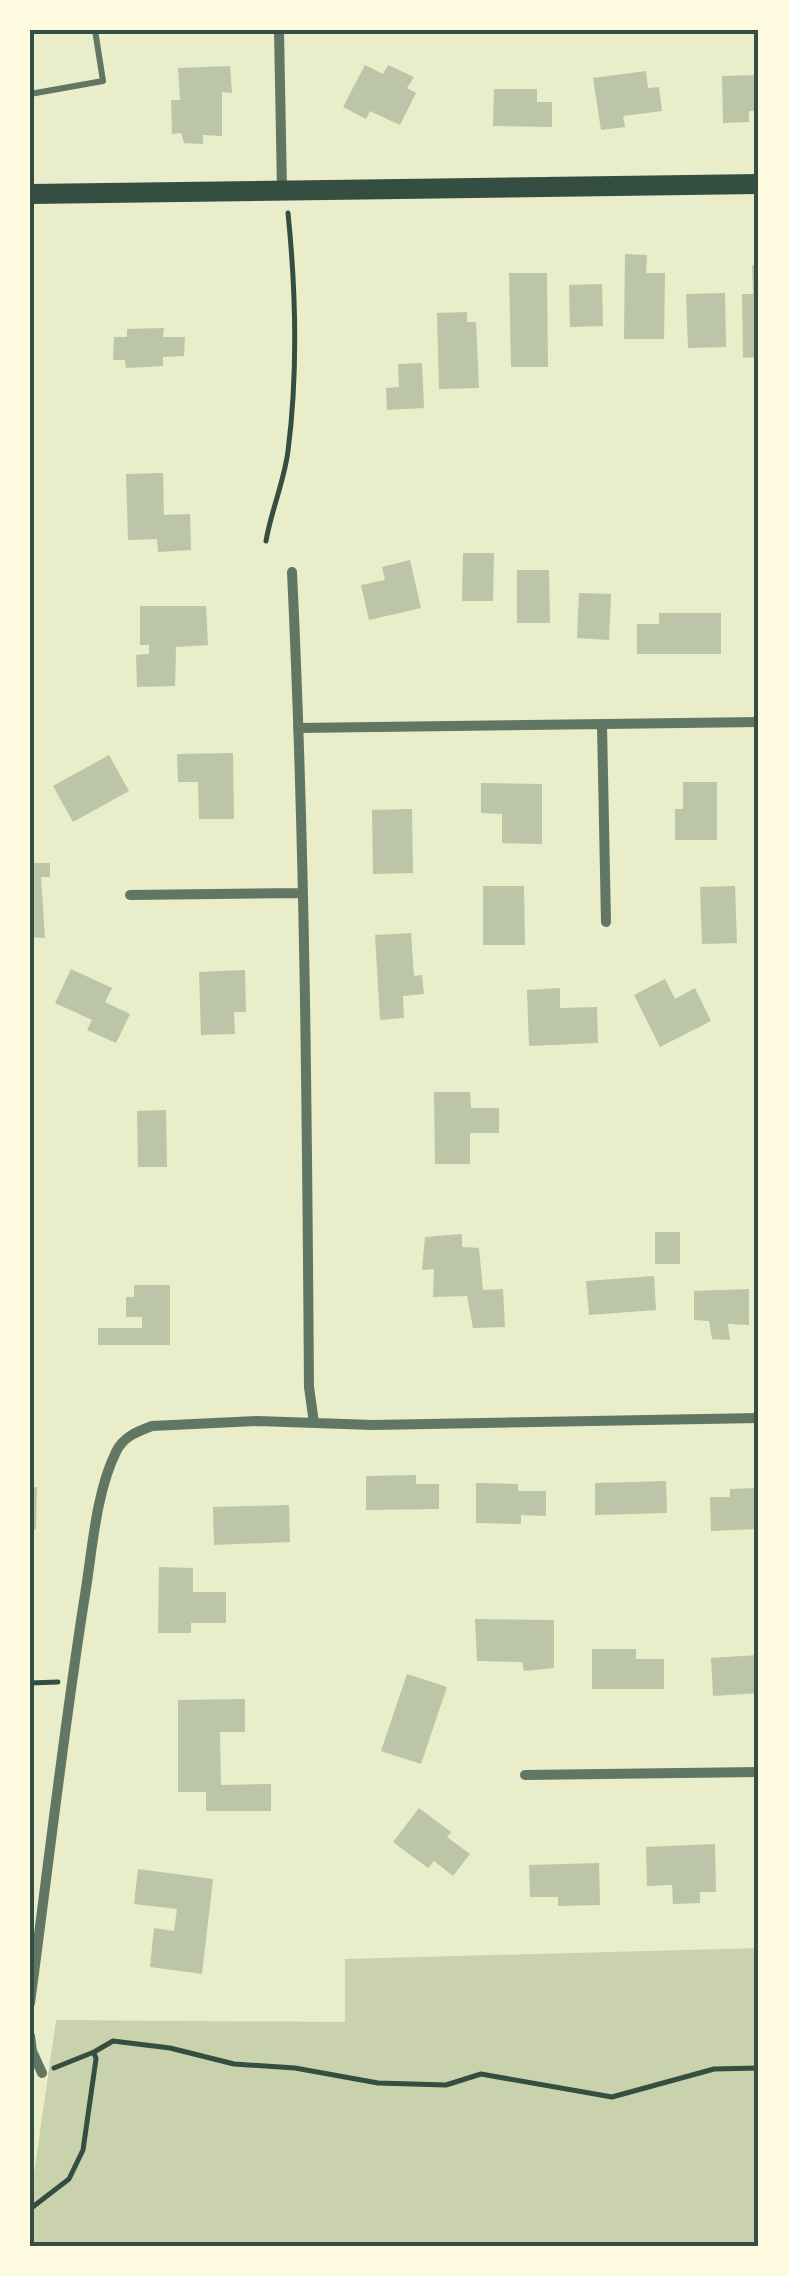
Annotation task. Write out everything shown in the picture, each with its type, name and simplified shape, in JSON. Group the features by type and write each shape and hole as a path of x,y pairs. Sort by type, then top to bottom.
{"main road":[{"path":"30,194 284,198 759,184"}],"street":[{"path":"279,30 284,198"},
{"path":"292,572 306,1057 309,1387 314,1423"},
{"path":"298,728 759,722"},
{"path":"602,725 606,922"},
{"path":"130,896 302,893"},
{"path":"30,2003 71,1682 106,1476 124,1440 152,1426 257,1421 372,1425 759,1418"},
{"path":"525,1775 759,1772"},
{"path":"30,2036 42,2074"}],"lane":[{"path":"30,94 103,81 95,30"}],"path":[{"path":"266,541 286,466 291,422 295,287 284,198"},
{"path":"30,1683 71,1682"},
{"path":"42,2074 113,2042 170,2048 234,2064 295,2068 378,2083 446,2085 481,2074 612,2097 714,2069 759,2068"},
{"path":"30,2209 69,2179 83,2150 94,2052"}],"green space":[{"path":"759,1948 757,2246 30,2245 30,2202 56,2020 345,2022 345,1959"}],"building":[{"path":"365,65 383,74 388,65 414,77 407,88 416,93 400,125 370,111 366,119 343,107"},
{"path":"230,66 232,93 222,92 222,136 203,135 203,144 184,143 181,133 172,134 171,100 180,100 178,68"},
{"path":"646,71 648,88 659,87 662,111 623,116 625,127 601,130 593,78"},
{"path":"759,75 759,111 749,111 749,122 723,123 722,76"},
{"path":"494,89 537,89 537,102 552,102 552,127 493,126"},
{"path":"625,254 647,255 646,273 665,273 664,339 624,339"},
{"path":"752,265 759,265 759,357 743,358 742,294 753,294"},
{"path":"509,273 547,273 548,367 511,367"},
{"path":"602,284 603,326 570,327 569,285"},
{"path":"725,293 726,347 688,348 686,294"},
{"path":"467,312 467,322 476,322 479,388 439,389 437,313"},
{"path":"164,328 163,337 185,337 184,356 163,357 163,366 126,368 125,360 113,360 114,337 127,337 127,329"},
{"path":"422,363 424,408 387,410 386,388 399,387 398,364"},
{"path":"163,473 164,515 190,514 191,550 158,552 157,539 128,540 126,474"},
{"path":"463,553 494,553 493,601 462,601"},
{"path":"410,560 421,608 369,620 361,585 385,580 382,567"},
{"path":"517,570 549,570 550,623 517,623"},
{"path":"579,593 611,594 609,640 577,638"},
{"path":"140,606 206,606 208,645 176,647 175,686 137,687 136,655 149,654 149,645 140,645"},
{"path":"659,613 721,613 721,654 637,654 637,624 659,624"},
{"path":"233,753 234,819 199,819 198,782 178,782 177,754"},
{"path":"109,755 129,791 73,822 53,786"},
{"path":"683,782 717,782 717,840 675,840 675,809 683,809"},
{"path":"481,783 542,784 542,844 502,843 502,814 481,813"},
{"path":"412,809 413,873 373,874 372,810"},
{"path":"30,863 50,863 50,877 41,877 45,938 30,937"},
{"path":"483,886 524,886 525,945 483,945"},
{"path":"735,886 737,943 702,944 700,887"},
{"path":"411,933 414,976 422,975 424,994 403,996 404,1018 380,1020 375,935"},
{"path":"71,969 112,988 105,1002 130,1014 116,1043 87,1030 92,1020 55,1003"},
{"path":"245,970 246,1012 234,1012 235,1034 201,1035 199,972"},
{"path":"665,979 675,999 695,988 711,1021 660,1047 634,995"},
{"path":"560,988 560,1008 597,1007 598,1043 529,1046 527,990"},
{"path":"434,1092 470,1092 471,1108 499,1108 499,1133 470,1133 470,1164 435,1164"},
{"path":"166,1110 167,1167 138,1167 137,1111"},
{"path":"655,1232 680,1232 680,1264 655,1264"},
{"path":"462,1234 462,1247 479,1248 483,1290 503,1289 505,1327 473,1328 467,1296 433,1297 434,1269 422,1270 425,1237"},
{"path":"654,1276 656,1310 589,1315 586,1281"},
{"path":"134,1285 170,1285 170,1345 98,1345 98,1328 142,1328 142,1317 126,1317 126,1297 134,1297"},
{"path":"749,1289 749,1325 728,1324 730,1340 712,1339 709,1321 694,1320 694,1291"},
{"path":"416,1475 416,1484 439,1484 439,1509 366,1510 366,1476"},
{"path":"666,1481 667,1513 595,1515 595,1483"},
{"path":"476,1483 518,1484 518,1491 546,1491 546,1516 521,1515 521,1524 476,1523"},
{"path":"30,1487 37,1487 36,1529 30,1529"},
{"path":"759,1488 759,1529 711,1531 710,1497 730,1497 730,1489"},
{"path":"289,1505 290,1542 214,1545 213,1507"},
{"path":"159,1567 193,1568 193,1592 226,1592 226,1623 191,1623 191,1633 158,1633"},
{"path":"475,1619 554,1620 554,1668 524,1671 522,1662 477,1661"},
{"path":"592,1649 636,1649 636,1659 664,1659 664,1689 592,1689"},
{"path":"758,1655 759,1693 713,1696 711,1658"},
{"path":"407,1674 447,1687 421,1764 381,1751"},
{"path":"245,1699 245,1732 220,1732 221,1785 271,1784 271,1811 206,1811 206,1792 178,1792 178,1700"},
{"path":"419,1808 451,1832 447,1837 470,1854 453,1876 434,1861 428,1868 393,1842"},
{"path":"715,1844 716,1892 700,1892 700,1903 673,1904 672,1885 647,1886 646,1847"},
{"path":"599,1863 600,1905 558,1906 558,1897 530,1897 529,1865"},
{"path":"138,1869 213,1879 202,1974 150,1967 154,1928 174,1931 177,1909 134,1904"}]}
